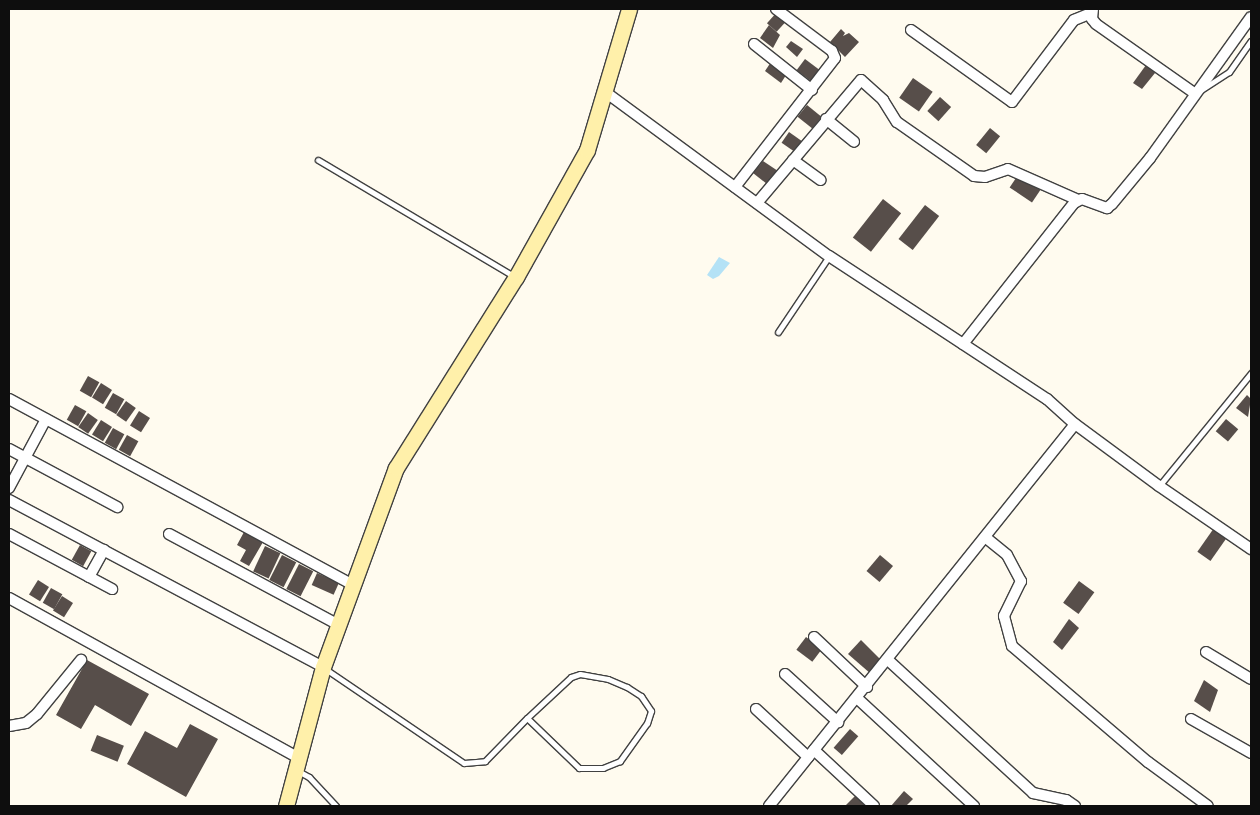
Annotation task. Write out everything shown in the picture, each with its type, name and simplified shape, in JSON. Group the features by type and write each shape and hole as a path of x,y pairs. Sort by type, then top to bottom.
{"street":[{"path":"286,806 323,667 396,468 516,277 587,150 596,129 604,91 629,9"},
{"path":"735,187 812,90 835,54 776,9"},
{"path":"911,30 1012,102 1074,20 1092,11 1096,24 1194,94"},
{"path":"757,203 826,119 861,80 883,100 897,122 974,176 985,177 1008,169 1078,200 1107,208 1150,158 1251,17"},
{"path":"754,44 812,90"},
{"path":"604,91 829,256 1047,399 1075,424 1159,486 1251,549"},
{"path":"826,119 854,142"},
{"path":"793,160 820,180"},
{"path":"963,344 1078,200"},
{"path":"9,399 353,585"},
{"path":"9,488 46,419"},
{"path":"769,806 858,699 1075,424"},
{"path":"9,449 117,507"},
{"path":"9,500 323,667"},
{"path":"9,534 112,589"},
{"path":"169,534 339,625"},
{"path":"985,537 1007,556 1020,581 1004,616 1012,646 1140,756 1208,806"},
{"path":"89,577 104,550"},
{"path":"9,598 296,763"},
{"path":"814,637 867,687"},
{"path":"1206,652 1251,679"},
{"path":"9,726 26,723 37,714 81,660"},
{"path":"888,660 1033,793 1066,800 1075,806"},
{"path":"785,674 838,722"},
{"path":"858,699 974,806"},
{"path":"756,709 874,806"},
{"path":"1191,719 1251,753"}],"lane":[{"path":"1194,94 1229,72 1251,41"},
{"path":"318,160 516,277"},
{"path":"778,332 829,256"},
{"path":"1159,486 1251,373"},
{"path":"323,667 464,763 485,761 527,718 571,677 580,674 608,679 627,688 641,696 651,711 647,723 620,761 603,768 579,768 527,718"},
{"path":"296,763 336,806"}],"water":[{"path":"719,257 730,263 719,276 713,279 707,275"}],"building":[{"path":"777,12 787,21 777,32 767,23"},
{"path":"769,25 780,35 773,48 760,38"},
{"path":"841,29 845,33 843,36 849,33 859,42 845,57 830,42"},
{"path":"791,41 803,49 797,57 786,47"},
{"path":"805,59 821,71 813,82 797,70"},
{"path":"771,62 788,72 781,83 765,71"},
{"path":"1146,65 1155,73 1142,89 1133,83"},
{"path":"913,78 933,92 919,111 899,98"},
{"path":"940,97 951,107 938,121 927,111"},
{"path":"807,105 822,117 812,129 798,117"},
{"path":"990,128 1000,136 986,153 976,145"},
{"path":"789,132 805,143 797,154 782,143"},
{"path":"763,161 778,171 767,184 753,173"},
{"path":"1018,175 1040,190 1032,203 1010,187"},
{"path":"883,199 901,213 871,252 853,238"},
{"path":"925,205 939,216 913,250 899,239"},
{"path":"88,376 99,382 91,397 80,391"},
{"path":"101,383 112,390 103,404 92,397"},
{"path":"113,393 124,399 116,414 105,408"},
{"path":"1247,395 1251,399 1248,417 1236,408"},
{"path":"126,401 136,408 126,422 116,415"},
{"path":"75,405 86,411 78,426 67,420"},
{"path":"139,411 150,418 141,432 130,425"},
{"path":"88,413 98,420 88,434 78,427"},
{"path":"1226,419 1238,429 1228,442 1216,431"},
{"path":"101,420 112,427 103,441 92,434"},
{"path":"113,428 124,434 116,449 105,443"},
{"path":"127,435 138,441 130,456 119,450"},
{"path":"1214,528 1227,537 1210,561 1197,552"},
{"path":"244,532 263,542 249,566 240,561 246,550 237,545"},
{"path":"80,545 91,551 83,566 72,560"},
{"path":"265,546 280,553 269,579 253,571"},
{"path":"282,555 296,562 284,587 269,580"},
{"path":"880,555 893,566 880,582 867,571"},
{"path":"299,564 313,571 301,596 286,589"},
{"path":"317,573 339,583 334,595 312,585"},
{"path":"38,580 49,587 40,601 29,594"},
{"path":"1079,581 1094,592 1079,614 1063,603"},
{"path":"51,588 62,594 54,609 43,603"},
{"path":"62,596 73,603 64,617 53,610"},
{"path":"1069,619 1079,628 1062,650 1053,642"},
{"path":"806,637 822,649 812,662 796,650"},
{"path":"861,640 881,660 871,674 848,654"},
{"path":"87,660 149,694 131,726 95,705 81,729 56,715"},
{"path":"1204,680 1218,690 1210,712 1194,701"},
{"path":"190,724 218,739 186,797 127,764 145,731 177,748"},
{"path":"850,729 858,736 842,755 834,748"},
{"path":"97,735 124,746 118,762 91,751"},
{"path":"904,791 913,799 906,806 891,806"},
{"path":"857,794 869,806 845,806"}]}
